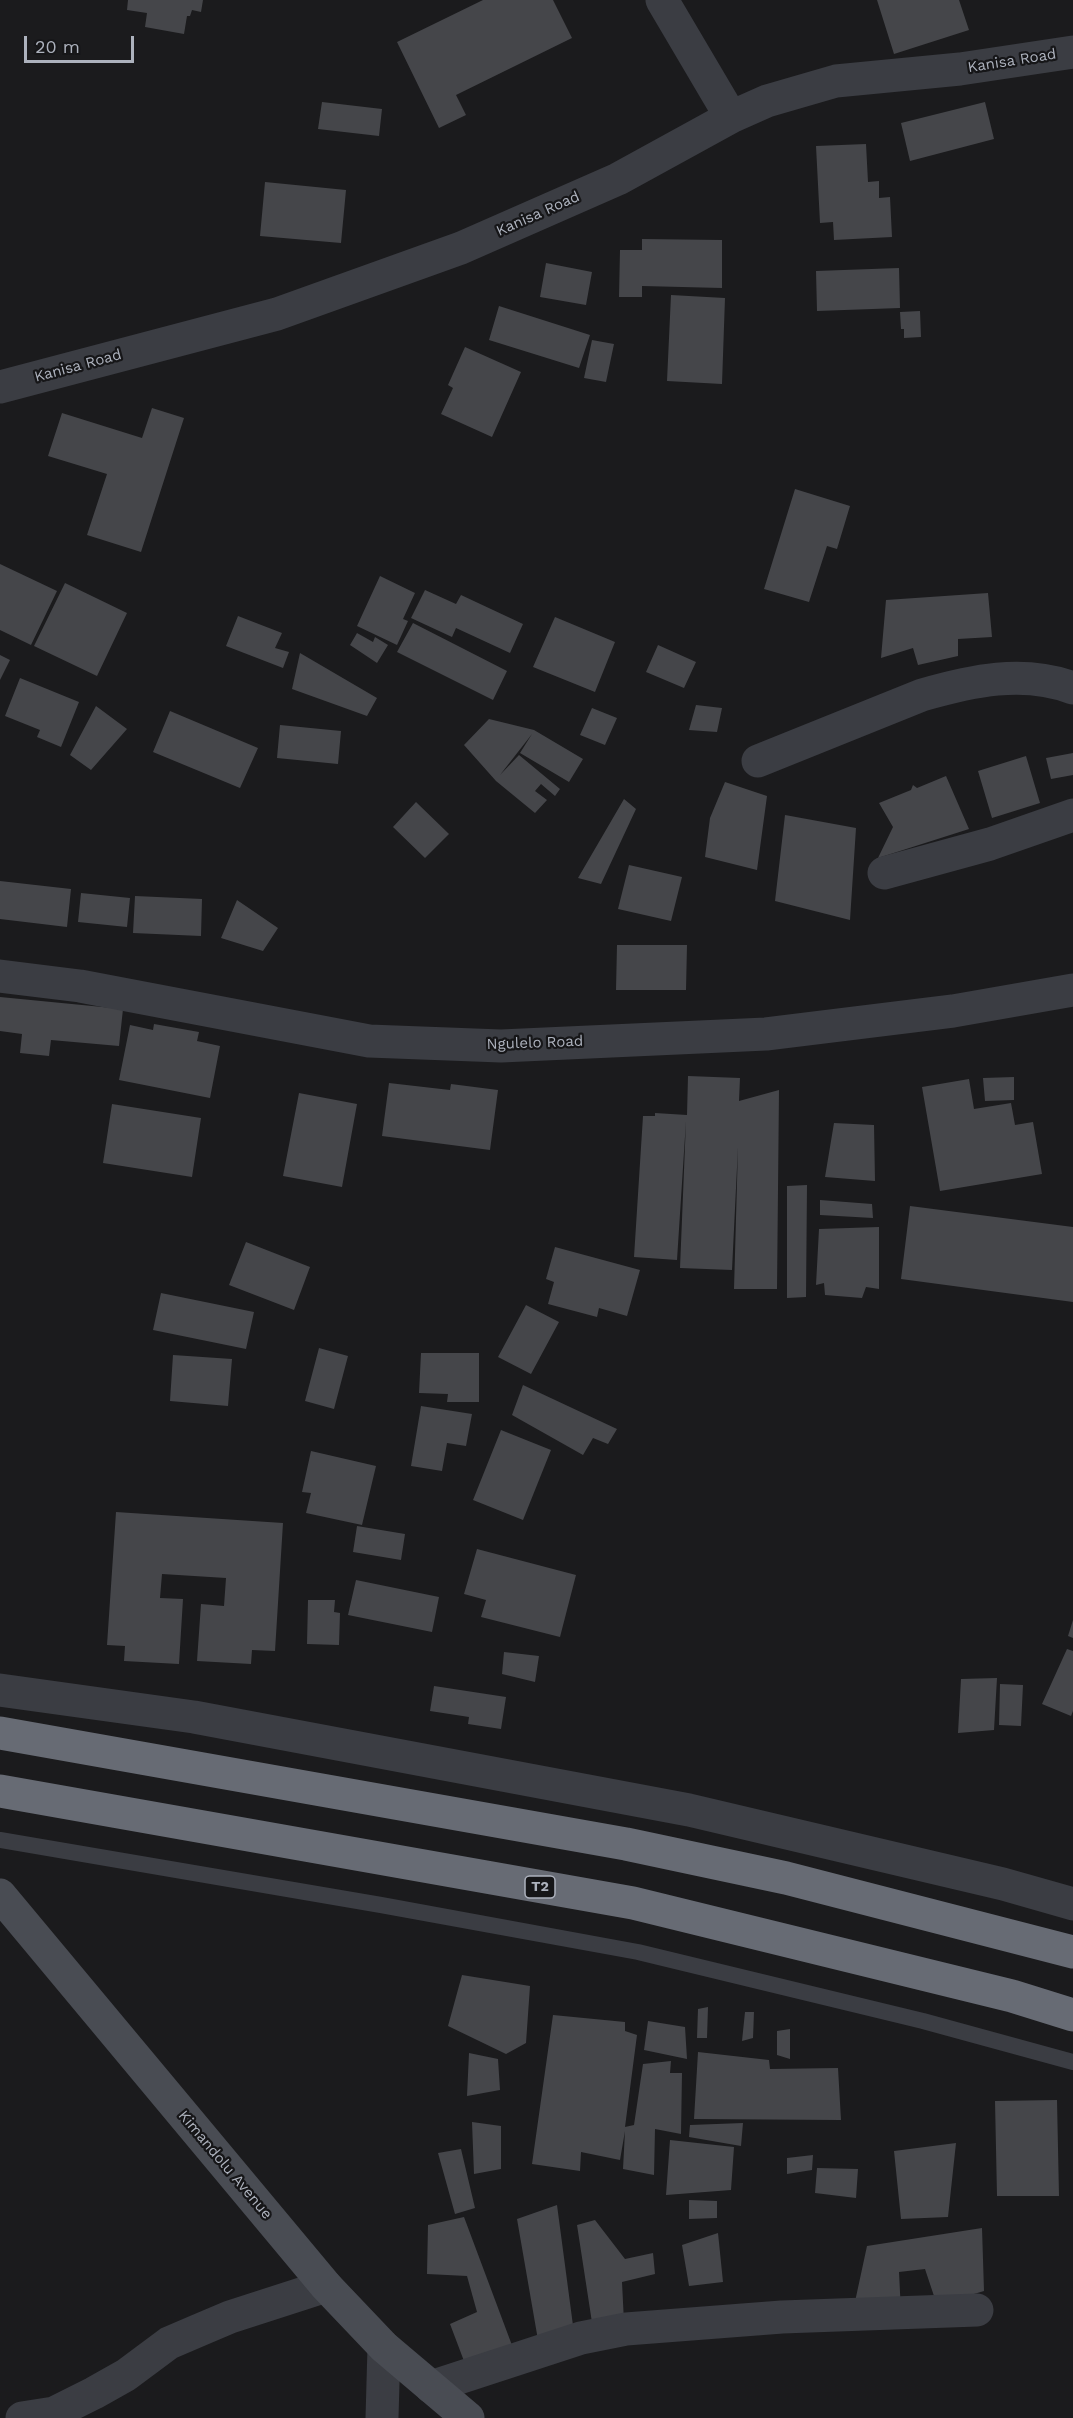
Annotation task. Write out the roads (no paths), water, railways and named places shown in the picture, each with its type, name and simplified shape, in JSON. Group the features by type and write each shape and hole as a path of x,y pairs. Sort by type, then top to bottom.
{"highway":[{"path":"0,1733 626,1844 786,1878 1073,1952"},
{"name":"T2","path":"0,1791 633,1904 1012,1996 1073,2015"}],"street":[{"path":"662,0 731,117"},
{"name":"Kanisa Road","path":"0,387 277,314 461,248 618,179 731,117 767,101 836,81 960,69 1073,52"},
{"path":"758,761 922,695 949,687 982,680 1016,678 1058,682 1073,688"},
{"path":"884,873 990,844 1073,815"},
{"name":"Ngulelo Road","path":"0,976 80,986 369,1041 501,1046 766,1034 953,1011 1073,990"},
{"path":"0,1689 194,1717 689,1810 1003,1884 1073,1904"},
{"name":"Kimandolu Avenue","path":"0,1895 326,2286 384,2347 468,2418"},
{"path":"22,2418 54,2413 64,2408 126,2375 169,2343 196,2331 230,2317 326,2286"},
{"path":"431,2387 581,2338 626,2329 782,2317 977,2310"},
{"path":"382,2418 384,2347"}],"lane":[{"path":"0,1840 381,1905 638,1952 923,2021 1073,2062"}]}
